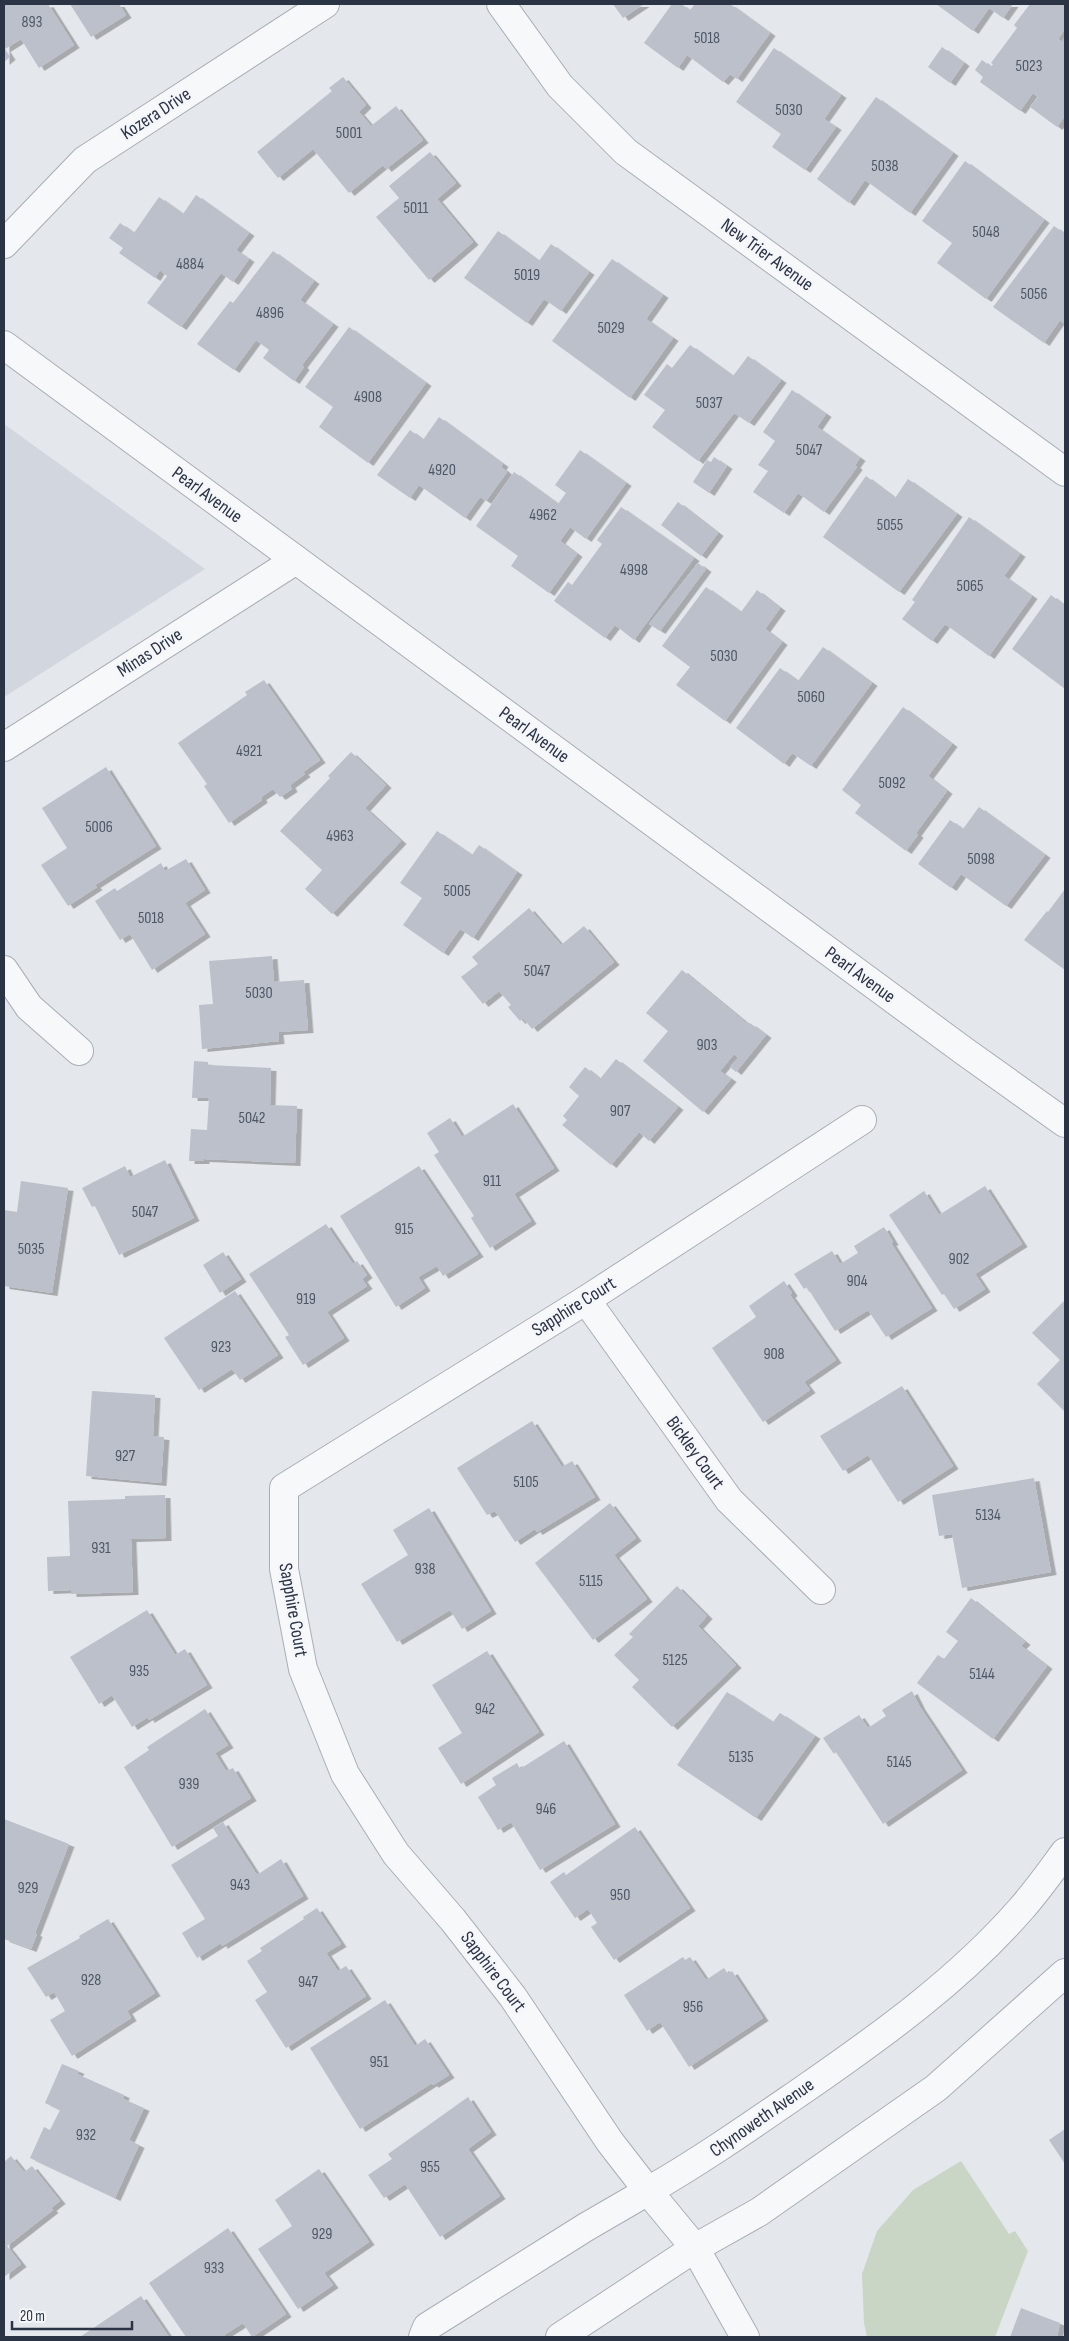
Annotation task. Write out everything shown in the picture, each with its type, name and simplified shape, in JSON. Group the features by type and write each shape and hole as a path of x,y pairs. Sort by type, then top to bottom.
{"street":[{"name":"Kozera Drive","path":"4,244 85,160 325,4"},
{"name":"New Trier Avenue","path":"501,4 560,86 626,152 1065,472"},
{"name":"Pearl Avenue","path":"4,345 956,1045 1065,1122"},
{"name":"Minas Drive","path":"4,747 296,560"},
{"path":"4,970 29,1006 79,1051"},
{"name":"Sapphire Court","path":"648,2191 610,2142 513,1997 453,1920 396,1854 345,1774 303,1669 284,1569 284,1488 586,1300 862,1120"},
{"name":"Bickley Court","path":"586,1300 729,1500 822,1590"},
{"name":"Chynoweth Avenue","path":"424,2337 427,2327 586,2227 702,2160 872,2043 962,1969 1022,1908 1065,1852"},
{"path":"560,2337 695,2248 759,2212 936,2088 1065,1973"},
{"path":"648,2191 695,2248 745,2337"}],"shaded area":[{"path":"4,424 205,569 4,697"}],"green space":[{"path":"961,2161 1009,2234 1015,2231 1028,2251 995,2337 867,2337 864,2323 862,2274 877,2231 913,2190"}],"building":[{"path":"4,4 48,4 74,45 39,68 21,39 5,49 10,57 4,62"},
{"path":"70,4 119,4 126,15 91,37"},
{"path":"613,4 644,4 623,18"},
{"path":"672,4 681,4 690,10 695,4 730,4 770,33 737,79 730,74 723,82 687,55 678,68 644,43"},
{"path":"936,4 1013,4 1003,18 989,8 973,31"},
{"path":"1030,4 1065,4 1065,29 1058,39 1062,42 1065,37 1065,116 1057,127 1030,107 1038,97 1033,93 1020,111 980,82 983,77 975,70 982,60 991,67 993,64 991,63 1017,28 1014,25"},
{"path":"942,47 964,63 950,83 928,67"},
{"path":"774,48 841,95 824,119 836,127 805,170 772,147 781,134 736,102"},
{"path":"343,77 366,105 359,112 371,126 396,106 423,140 386,169 383,165 349,193 313,149 278,178 257,152 332,91 329,88"},
{"path":"876,97 953,153 910,213 865,180 849,203 817,179"},
{"path":"430,152 456,183 437,199 473,242 429,280 376,217 399,198 389,186"},
{"path":"965,161 1044,220 986,299 937,263 952,243 922,221"},
{"path":"196,195 249,233 236,250 249,259 233,282 221,273 181,327 147,303 167,276 160,270 155,278 119,253 123,248 109,238 120,223 134,233 159,197 183,214"},
{"path":"1054,226 1065,234 1065,324 1060,320 1044,343 993,307"},
{"path":"498,231 539,261 551,244 589,272 561,311 544,299 527,323 464,278"},
{"path":"273,251 314,281 300,300 333,324 302,365 304,367 294,381 263,358 269,350 256,340 234,370 197,344 230,301 233,303"},
{"path":"612,259 663,295 646,319 673,338 630,398 552,341"},
{"path":"349,327 426,383 368,463 319,427 333,407 305,387"},
{"path":"690,345 733,376 748,356 781,380 749,423 734,413 698,461 652,427 665,410 644,395 667,364 672,368"},
{"path":"792,390 826,414 817,427 860,458 855,465 857,467 824,512 798,493 784,513 753,492 768,471 758,465 775,441 763,432"},
{"path":"439,417 503,464 501,467 507,472 486,501 480,497 465,518 419,485 410,498 377,475 410,430 423,440"},
{"path":"580,450 626,483 586,539 570,527 560,541 577,554 549,593 511,566 518,556 476,526 514,472 558,504 566,493 555,485"},
{"path":"714,457 727,466 709,493 693,482 707,460 711,462"},
{"path":"866,476 895,498 908,479 957,514 899,592 823,537"},
{"path":"678,502 718,533 701,556 661,525"},
{"path":"621,507 694,558 634,640 615,625 605,638 554,601 568,582 572,585 602,544 597,540"},
{"path":"969,517 1020,554 1004,576 1032,596 989,656 945,624 932,641 902,619 915,602 912,600"},
{"path":"698,563 706,569 660,631 649,624"},
{"path":"706,587 741,612 757,590 780,608 765,629 782,642 725,721 676,685 690,667 662,646"},
{"path":"1051,595 1065,606 1065,689 1012,649"},
{"path":"823,647 872,683 811,766 792,753 784,764 736,728 780,668 798,681"},
{"path":"264,680 320,760 303,772 305,774 290,785 292,789 280,797 273,789 261,797 262,800 229,823 204,786 207,784 178,743 247,695 245,692"},
{"path":"903,707 952,744 928,776 947,791 916,833 918,835 906,851 855,813 861,805 842,790"},
{"path":"351,752 386,785 365,808 401,841 332,914 305,889 322,870 280,831 330,778 328,776"},
{"path":"106,767 156,846 95,885 97,887 68,906 41,865 67,848 42,808"},
{"path":"979,807 1045,855 1006,906 961,874 951,888 918,864 950,820 963,829"},
{"path":"437,831 472,855 479,845 517,872 473,938 460,929 443,953 403,925 422,898 400,883"},
{"path":"186,859 205,890 185,903 205,934 152,970 130,934 120,940 95,901 115,888 117,891 161,863 165,871"},
{"path":"1065,889 1065,970 1024,940"},
{"path":"529,908 561,945 584,926 614,962 532,1029 523,1018 520,1021 508,1007 511,1005 499,991 483,1004 461,977 478,964 472,957"},
{"path":"272,956 274,982 304,980 308,1030 278,1032 279,1041 202,1049 199,1005 213,1004 209,961"},
{"path":"682,970 749,1025 750,1023 766,1035 736,1072 730,1067 738,1058 734,1054 720,1071 731,1079 703,1112 643,1061 668,1031 646,1013"},
{"path":"616,1059 678,1107 649,1141 639,1132 611,1165 562,1125 567,1120 563,1116 579,1096 569,1087 585,1067 600,1079"},
{"path":"194,1061 208,1062 208,1065 271,1068 270,1105 297,1106 295,1163 204,1159 204,1161 189,1161 191,1129 207,1130 209,1098 192,1098"},
{"path":"513,1104 554,1168 514,1194 531,1221 490,1248 471,1218 474,1216 434,1155 439,1152 427,1133 450,1118 462,1137"},
{"path":"165,1160 194,1218 119,1255 95,1206 92,1207 82,1188 125,1166 130,1177"},
{"path":"419,1166 478,1254 443,1276 437,1266 418,1277 425,1288 396,1307 340,1216"},
{"path":"21,1181 68,1188 52,1293 4,1286 4,1210 17,1212"},
{"path":"985,1186 1022,1244 975,1274 985,1289 954,1309 944,1294 942,1295 889,1215 924,1191 939,1215"},
{"path":"326,1224 353,1264 357,1261 367,1275 362,1279 367,1286 327,1312 344,1338 303,1365 285,1337 289,1335 249,1274"},
{"path":"884,1227 893,1242 891,1243 932,1308 886,1337 868,1310 835,1331 807,1287 804,1289 794,1274 832,1251 840,1264 858,1253 854,1246"},
{"path":"223,1252 241,1279 220,1293 203,1265"},
{"path":"784,1281 792,1293 790,1295 836,1360 804,1382 810,1390 763,1422 712,1348 756,1317 749,1306"},
{"path":"235,1291 278,1355 240,1380 232,1369 199,1390 164,1338"},
{"path":"1065,1300 1065,1412 1037,1384 1060,1360 1032,1333"},
{"path":"902,1386 953,1466 898,1502 868,1455 843,1471 820,1436"},
{"path":"92,1391 155,1395 153,1436 164,1437 161,1483 86,1476"},
{"path":"532,1421 562,1467 572,1461 595,1497 537,1532 535,1529 515,1542 495,1511 487,1515 457,1468"},
{"path":"1034,1478 1051,1572 962,1588 952,1534 939,1536 932,1495"},
{"path":"165,1495 166,1538 131,1539 133,1592 71,1594 71,1590 48,1591 47,1557 70,1556 68,1501 125,1499 125,1496"},
{"path":"610,1503 636,1538 614,1555 647,1599 593,1640 535,1563"},
{"path":"429,1508 491,1611 462,1629 450,1610 397,1642 361,1584 408,1555 393,1530"},
{"path":"677,1586 707,1616 698,1626 736,1665 672,1727 632,1687 639,1680 614,1655 633,1637 629,1634"},
{"path":"971,1598 1025,1642 1021,1646 1047,1666 993,1739 917,1683 938,1655 944,1659 958,1641 946,1632"},
{"path":"147,1610 175,1655 185,1649 207,1685 149,1720 148,1717 132,1727 112,1695 99,1704 70,1657"},
{"path":"487,1651 539,1732 461,1784 438,1748 462,1733 432,1685"},
{"path":"912,1691 920,1707 962,1770 883,1824 836,1752 834,1754 823,1738 859,1715 868,1728 886,1716 882,1710"},
{"path":"727,1692 773,1722 780,1713 815,1736 756,1818 677,1765"},
{"path":"205,1709 228,1745 215,1753 226,1771 233,1768 251,1798 172,1847 124,1767 149,1750 147,1747"},
{"path":"564,1741 615,1824 540,1870 511,1822 498,1830 478,1797 496,1785 492,1778 517,1763 520,1769"},
{"path":"4,1819 69,1844 35,1933 37,1934 31,1949 4,1939"},
{"path":"223,1822 257,1875 281,1859 303,1896 222,1946 221,1943 197,1958 182,1933 205,1919 171,1865 218,1836 213,1828"},
{"path":"635,1827 690,1908 614,1960 591,1927 597,1923 588,1909 575,1918 550,1882 564,1872 566,1875"},
{"path":"317,1908 341,1944 326,1953 338,1971 346,1966 366,1996 286,2048 255,2000 267,1992 247,1961 262,1951 260,1948 304,1919 303,1917"},
{"path":"108,1919 155,1993 127,2011 131,2018 72,2056 50,2020 65,2011 54,1992 46,1997 27,1968 80,1938 79,1936"},
{"path":"683,1957 685,1960 690,1957 706,1980 724,1968 728,1974 732,1971 763,2018 689,2067 660,2022 647,2031 624,1995"},
{"path":"385,2000 415,2046 425,2039 449,2075 433,2085 432,2083 360,2129 310,2048"},
{"path":"62,2064 79,2071 77,2074 124,2095 123,2099 144,2108 129,2140 139,2145 115,2198 30,2158 44,2127 50,2130 60,2110 45,2103"},
{"path":"468,2097 491,2132 468,2149 500,2196 440,2237 405,2184 384,2198 368,2175 392,2159 388,2154"},
{"path":"1065,2129 1065,2164 1049,2140"},
{"path":"11,2156 24,2172 32,2166 60,2201 51,2208 53,2210 7,2246 21,2264 4,2277 4,2162"},
{"path":"319,2169 369,2242 324,2273 333,2285 298,2309 258,2249 292,2226 275,2200"},
{"path":"228,2228 286,2314 252,2337 243,2323 224,2335 226,2337 186,2337 149,2283"},
{"path":"141,2296 169,2337 80,2337"},
{"path":"1021,2308 1060,2323 1057,2337 1010,2337"}]}
